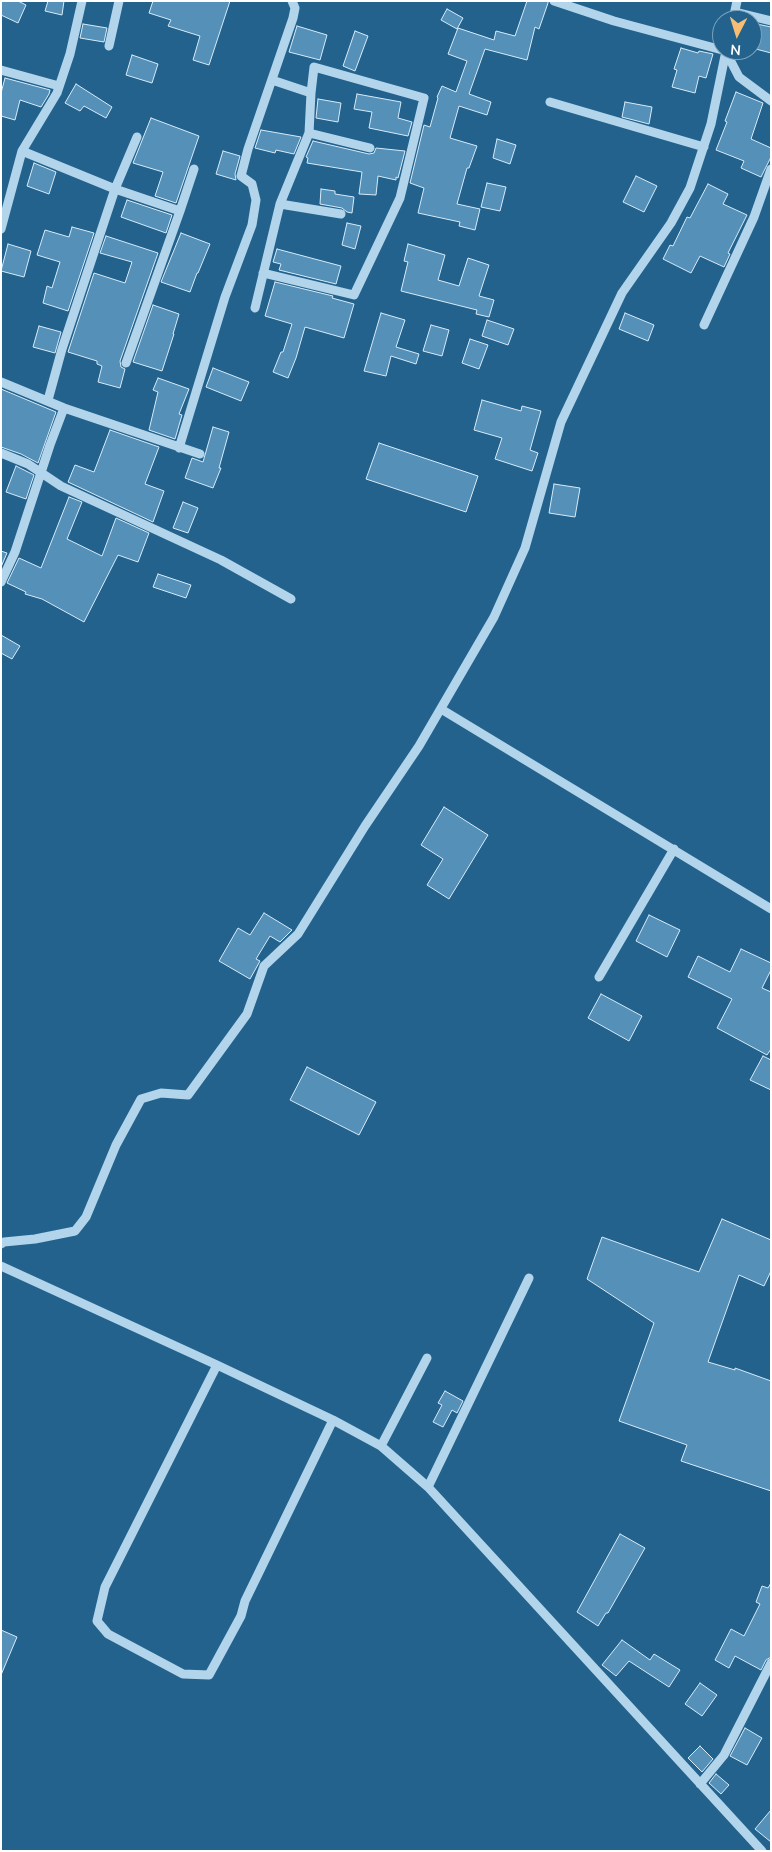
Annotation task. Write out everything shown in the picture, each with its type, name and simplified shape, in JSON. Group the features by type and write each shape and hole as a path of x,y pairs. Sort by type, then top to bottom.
{"street":[{"path":"1,229 22,151 57,93 70,54 82,1"},
{"path":"109,46 119,1"},
{"path":"179,448 225,298 252,225 256,200 252,184 241,176 248,149 293,18 295,8 292,1"},
{"path":"554,1 614,21 712,47"},
{"path":"1,1244 75,1231 86,1217 116,1145 141,1099 161,1094 188,1095 247,1014 264,966 298,934 365,826 419,746 494,617 525,548 561,422 622,293 671,223 690,188 712,124 724,60"},
{"path":"730,60 739,77 771,101"},
{"path":"255,308 263,273 280,204 309,133 314,67 424,98 400,198 354,295 263,273"},
{"path":"1,70 59,86"},
{"path":"272,80 311,93"},
{"path":"550,102 704,147"},
{"path":"309,133 370,148"},
{"path":"48,400 62,349 115,189 137,137"},
{"path":"22,151 115,189 180,211"},
{"path":"126,363 194,169"},
{"path":"704,325 754,217 771,169"},
{"path":"280,204 340,214"},
{"path":"1,382 64,408 200,454"},
{"path":"2,581 14,552 64,408"},
{"path":"1,453 28,464 61,486 221,560 291,599"},
{"path":"441,709 771,909"},
{"path":"599,977 674,849"},
{"path":"1,1266 217,1365 333,1420 381,1446 428,1488 762,1851"},
{"path":"428,1488 529,1278"},
{"path":"381,1446 427,1358"},
{"path":"217,1365 105,1586 97,1621 108,1634 183,1674 209,1675 241,1616 245,1601 333,1420"},
{"path":"700,1784 724,1756 771,1664"}],"building":[{"path":"1,1 18,1 26,5 18,23 1,15"},
{"path":"48,1 64,1 62,15 45,11"},
{"path":"153,1 230,1 209,65 193,60 200,36 168,26 171,20 149,13"},
{"path":"527,1 548,1 548,3 539,29 535,27 527,60 485,49 469,94 491,102 487,115 459,106 450,138 477,146 469,168 467,168 457,204 480,209 475,230 459,226 460,222 418,213 424,188 410,183 424,125 430,127 437,97 442,86 456,92 467,61 448,54 458,28 494,40 496,31 515,36"},
{"path":"447,9 463,18 457,29 441,20"},
{"path":"83,24 107,28 104,42 80,38"},
{"path":"762,25 771,27 771,53 762,51"},
{"path":"297,26 327,35 320,60 289,52"},
{"path":"355,31 368,36 355,71 343,66"},
{"path":"681,48 698,53 699,51 712,54 706,78 699,76 695,93 672,87 677,70 674,69"},
{"path":"132,55 158,64 152,83 126,75"},
{"path":"5,78 50,90 49,94 41,107 20,100 15,120 1,116 1,93"},
{"path":"76,84 112,107 106,118 84,106 80,111 65,103"},
{"path":"736,92 763,103 751,139 771,148 771,157 761,177 741,168 744,161 716,150"},
{"path":"357,94 401,102 398,118 412,122 408,136 369,128 372,112 354,109"},
{"path":"318,99 341,103 338,122 316,118"},
{"path":"625,102 652,107 649,124 622,117"},
{"path":"151,118 199,136 176,203 155,196 163,172 133,163"},
{"path":"261,130 301,137 294,154 276,150 275,153 255,148"},
{"path":"497,139 516,145 510,164 493,158"},
{"path":"313,141 369,154 374,153 376,148 405,151 398,178 396,177 396,180 378,176 376,195 359,194 362,172 307,163 308,158 306,157"},
{"path":"223,151 240,156 235,174 236,180 216,174"},
{"path":"34,163 56,172 49,194 27,186"},
{"path":"636,176 657,186 644,212 623,202"},
{"path":"487,183 506,187 500,211 481,207"},
{"path":"708,184 728,194 723,204 747,215 728,253 730,254 724,267 700,256 691,273 663,259 670,245 673,246 687,217 690,218"},
{"path":"321,189 335,191 335,194 354,197 352,213 342,208 320,204"},
{"path":"127,200 172,215 166,233 121,217"},
{"path":"347,223 361,226 355,249 342,245"},
{"path":"72,227 94,233 68,311 43,303 47,286 52,288 60,262 37,255 45,230 69,237"},
{"path":"181,233 210,244 190,292 161,282"},
{"path":"106,236 158,253 120,361 121,367 125,369 120,388 98,382 102,366 97,364 97,361 68,352 94,273 125,283 132,262 100,253"},
{"path":"8,244 31,251 24,277 1,271"},
{"path":"408,244 445,255 438,280 459,286 468,258 489,265 479,296 494,300 489,317 476,314 477,310 401,291 408,262 404,261"},
{"path":"277,249 341,266 336,284 279,270 281,264 273,262"},
{"path":"275,282 333,296 332,298 354,304 344,338 305,327 288,378 273,372 281,352 283,352 292,324 265,316"},
{"path":"153,305 179,314 162,371 133,362"},
{"path":"381,313 405,320 396,347 419,354 416,364 391,356 386,376 364,371"},
{"path":"625,313 654,325 648,341 619,329"},
{"path":"487,320 514,329 508,345 482,336"},
{"path":"431,325 449,330 442,356 423,351"},
{"path":"39,326 61,332 55,353 33,347"},
{"path":"470,339 488,345 479,369 462,363"},
{"path":"213,368 249,382 241,401 206,387"},
{"path":"158,378 189,389 179,414 182,415 175,439 149,430 158,392 153,390"},
{"path":"1,389 56,412 38,463 21,454 1,447"},
{"path":"482,400 521,411 522,406 541,411 530,450 538,453 532,471 495,459 502,438 474,430"},
{"path":"213,427 229,432 219,468 221,468 213,488 185,478 192,458 203,462"},
{"path":"110,430 159,447 145,484 164,491 153,522 68,482 75,465 94,472"},
{"path":"379,443 478,476 466,512 366,479"},
{"path":"16,466 34,475 26,499 6,492"},
{"path":"554,484 580,488 575,517 549,513"},
{"path":"69,497 82,502 67,539 102,556 116,518 149,533 138,562 118,555 84,622 42,599 25,594 26,592 7,583 19,558 41,568"},
{"path":"183,502 198,508 188,533 173,528"},
{"path":"1,551 7,553 1,567"},
{"path":"158,574 191,585 186,598 153,587"},
{"path":"1,635 20,646 12,659 1,653"},
{"path":"444,807 488,835 449,899 427,885 443,859 421,845"},
{"path":"264,913 292,930 280,942 270,936 256,959 260,961 250,979 219,961 238,928 250,935"},
{"path":"649,915 680,930 667,957 636,941"},
{"path":"741,949 771,963 771,970 762,988 771,992 771,1049 767,1055 717,1028 732,999 688,977 698,956 730,972"},
{"path":"601,994 642,1016 629,1041 588,1018"},
{"path":"763,1056 771,1060 771,1090 750,1080"},
{"path":"307,1067 376,1102 359,1135 290,1100"},
{"path":"722,1219 771,1240 771,1271 764,1286 739,1275 708,1362 735,1370 735,1368 771,1381 771,1491 681,1461 687,1445 619,1421 654,1323 587,1279 602,1237 699,1272"},
{"path":"445,1391 463,1401 457,1413 452,1410 443,1427 433,1422 442,1405 438,1403"},
{"path":"620,1534 645,1548 608,1613 606,1613 598,1626 577,1612"},
{"path":"771,1583 771,1657 766,1660 761,1670 735,1656 729,1668 715,1660 731,1629 744,1636 760,1604 756,1602 762,1586 768,1588"},
{"path":"1,1630 17,1637 1,1675"},
{"path":"622,1640 650,1660 654,1654 680,1670 669,1687 629,1661 616,1676 602,1665"},
{"path":"700,1683 717,1695 702,1716 685,1704"},
{"path":"745,1728 762,1738 747,1765 730,1756"},
{"path":"700,1746 713,1759 702,1772 688,1758"},
{"path":"716,1774 729,1785 721,1794 709,1783"},
{"path":"771,1810 771,1842 755,1829"}]}
